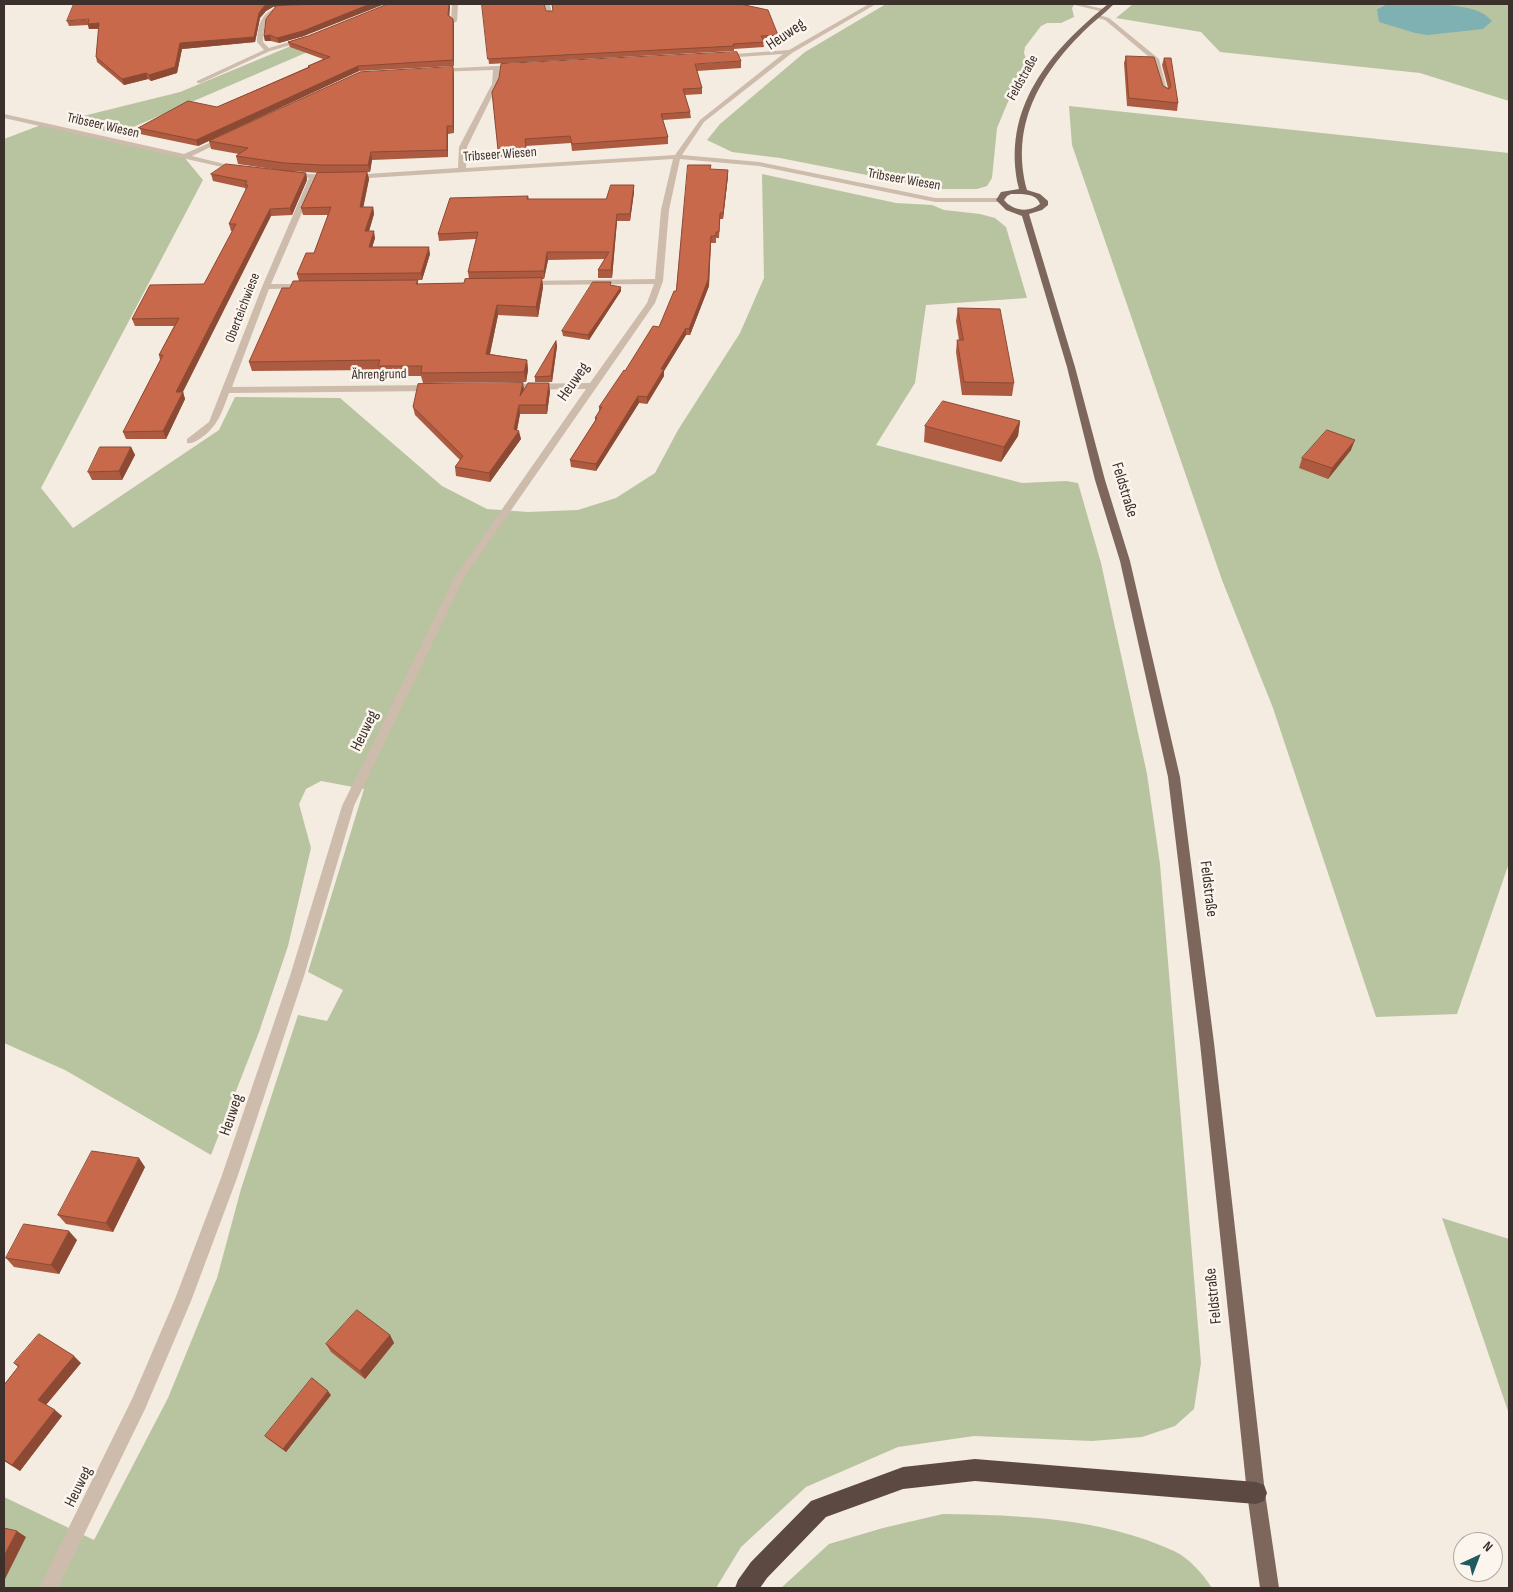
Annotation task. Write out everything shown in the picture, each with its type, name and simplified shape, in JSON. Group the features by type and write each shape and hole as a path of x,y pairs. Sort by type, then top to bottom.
{"highway":[{"path":"746,1588 759,1570 819,1509 903,1478 976,1470 1256,1493"}],"main road":[{"name":"Feldstraße","path":"1024,192 1020,170 1020,133 1028,104 1052,62 1073,38 1110,4"},
{"path":"1024,192 1038,195 1044,201 1041,208 1023,211 1010,209 1001,204 1000,200 1004,194 1024,192"},
{"name":"Feldstraße","path":"1023,211 1072,367 1100,480 1125,562 1174,778 1208,1053 1256,1493 1270,1588"}],"street":[{"path":"454,4 454,21"},
{"path":"547,4 550,14"},
{"name":"Heuweg","path":"48,1588 139,1403 183,1301 229,1178 297,976 348,806 459,578 651,303 659,281 665,210 677,157 702,121 790,52 873,4"},
{"path":"1074,4 1104,10"},
{"path":"268,50 260,42 260,32 263,21 270,11 276,8 301,7"},
{"path":"1096,16 1107,19 1157,60 1166,93"},
{"path":"199,82 268,50 315,36"},
{"path":"712,56 790,52"},
{"path":"429,72 527,67"},
{"path":"462,170 463,147 496,84 498,68"},
{"name":"Tribseer Wiesen","path":"4,116 251,171"},
{"path":"184,157 235,133"},
{"name":"Tribseer Wiesen","path":"280,174 342,177 677,157 759,164 936,200 1000,200"},
{"name":"Oberteichwiese","path":"190,442 213,423 266,287 314,176"},
{"path":"522,283 659,281"},
{"path":"266,287 315,286"},
{"path":"493,387 592,386"},
{"name":"Ährengrund","path":"226,390 444,388"}],"green space":[{"path":"886,4 1074,5 1072,8 1074,17 1061,23 1047,23 1041,26 1025,47 1024,53 1027,62 1025,71 1018,78 997,128 992,178 987,186 977,189 938,189 780,158 732,152 707,140 720,124 805,52"},
{"path":"1133,4 1387,4 1377,9 1482,13 1461,8 1418,4 1509,4 1509,101 1420,73 1220,52 1201,32 1116,18"},
{"path":"291,46 310,51 117,134 66,123 67,120 180,92"},
{"path":"1069,106 1509,153 1509,863 1457,1014 1376,1017 1273,708 1222,580 1072,145"},
{"path":"41,125 184,157 203,180 41,488 73,528 219,430 235,397 340,398 442,486 487,509 528,512 578,510 616,498 655,473 678,430 740,333 764,278 762,174 896,203 932,205 944,210 980,214 995,218 1006,227 1027,298 926,305 915,383 876,445 1022,483 1066,481 1078,483 1101,563 1147,774 1160,864 1201,1363 1194,1409 1175,1426 1142,1437 1092,1441 974,1436 898,1447 806,1487 741,1547 716,1588 4,1588 4,1497 94,1540 168,1398 217,1278 241,1189 298,1015 327,1021 343,990 308,972 364,789 321,781 306,789 299,804 311,848 288,946 259,1032 211,1155 65,1070 4,1043 4,139"},
{"path":"1442,1218 1509,1239 1509,1414"},
{"path":"943,1514 1031,1517 1061,1520 1119,1531 1180,1554 1195,1567 1212,1588 781,1588 829,1544 883,1528"}],"water":[{"path":"1387,4 1436,4 1462,7 1482,13 1492,21 1483,29 1428,35 1415,33 1379,22 1377,9"}],"building":[{"path":"74,4 268,4 259,13 254,37 180,43 175,67 149,75 146,73 122,79 96,57 99,23 88,24 89,19 67,21"},
{"path":"370,4 303,31 277,38 270,35 264,36 266,19 276,6"},
{"path":"388,4 449,4 448,15 453,19 453,60 358,66 196,140 138,128 188,101 217,107 310,67 308,66 330,57 288,42"},
{"path":"482,4 544,4 546,11 553,11 552,4 740,4 768,10 778,35 761,36 764,42 733,44 734,46 488,59"},
{"path":"737,52 741,61 695,64 702,88 683,89 690,112 661,114 668,137 572,144 570,136 525,139 526,148 498,150 492,92 499,78 501,64"},
{"path":"1126,56 1154,57 1163,86 1169,89 1171,86 1164,58 1171,58 1178,103 1129,98"},
{"path":"453,67 453,126 447,126 447,150 371,152 368,165 322,165 284,163 236,156 248,148 209,141 360,72"},
{"path":"226,164 306,173 290,208 270,209 176,392 183,392 163,431 123,432 163,355 159,355 179,318 132,319 150,285 204,284 236,224 229,224 248,185 245,185 247,181 211,174"},
{"path":"688,165 711,165 710,169 728,170 723,213 720,213 719,232 716,232 716,236 711,236 708,280 689,329 686,328 661,369 664,369 647,397 638,396 596,464 570,460 597,418 595,418 602,407 599,407 625,371 653,326 659,327 674,291 676,291"},
{"path":"367,172 360,207 373,207 365,231 374,231 369,247 429,247 421,273 297,274 306,253 314,253 331,207 301,208 317,173"},
{"path":"611,185 634,185 630,214 617,214 611,270 598,270 609,252 547,252 544,271 468,272 478,232 438,234 450,198 528,196 527,199 606,199"},
{"path":"542,278 536,307 497,305 486,354 527,360 524,372 421,373 422,366 378,366 380,360 249,362 282,288 290,288 293,281 418,280 416,284 464,283 465,279"},
{"path":"593,282 611,282 610,285 621,287 588,335 562,331"},
{"path":"958,308 1000,309 1014,383 964,382 957,340 963,340"},
{"path":"556,341 551,376 535,377"},
{"path":"523,383 520,396 528,383 549,383 546,405 519,405 514,429 519,431 489,473 455,467 463,456 413,407 418,384"},
{"path":"943,401 1020,421 1004,447 925,426"},
{"path":"1327,430 1355,440 1332,468 1302,458"},
{"path":"100,447 131,447 119,471 88,472"},
{"path":"92,1151 139,1158 106,1223 58,1215"},
{"path":"24,1224 69,1231 51,1265 6,1258"},
{"path":"357,1310 390,1335 360,1371 326,1344"},
{"path":"39,1334 74,1356 38,1400 55,1410 12,1465 4,1460 4,1385 19,1366 14,1363"},
{"path":"312,1378 328,1391 283,1449 265,1436"},
{"path":"4,1528 17,1531 4,1556"}]}
